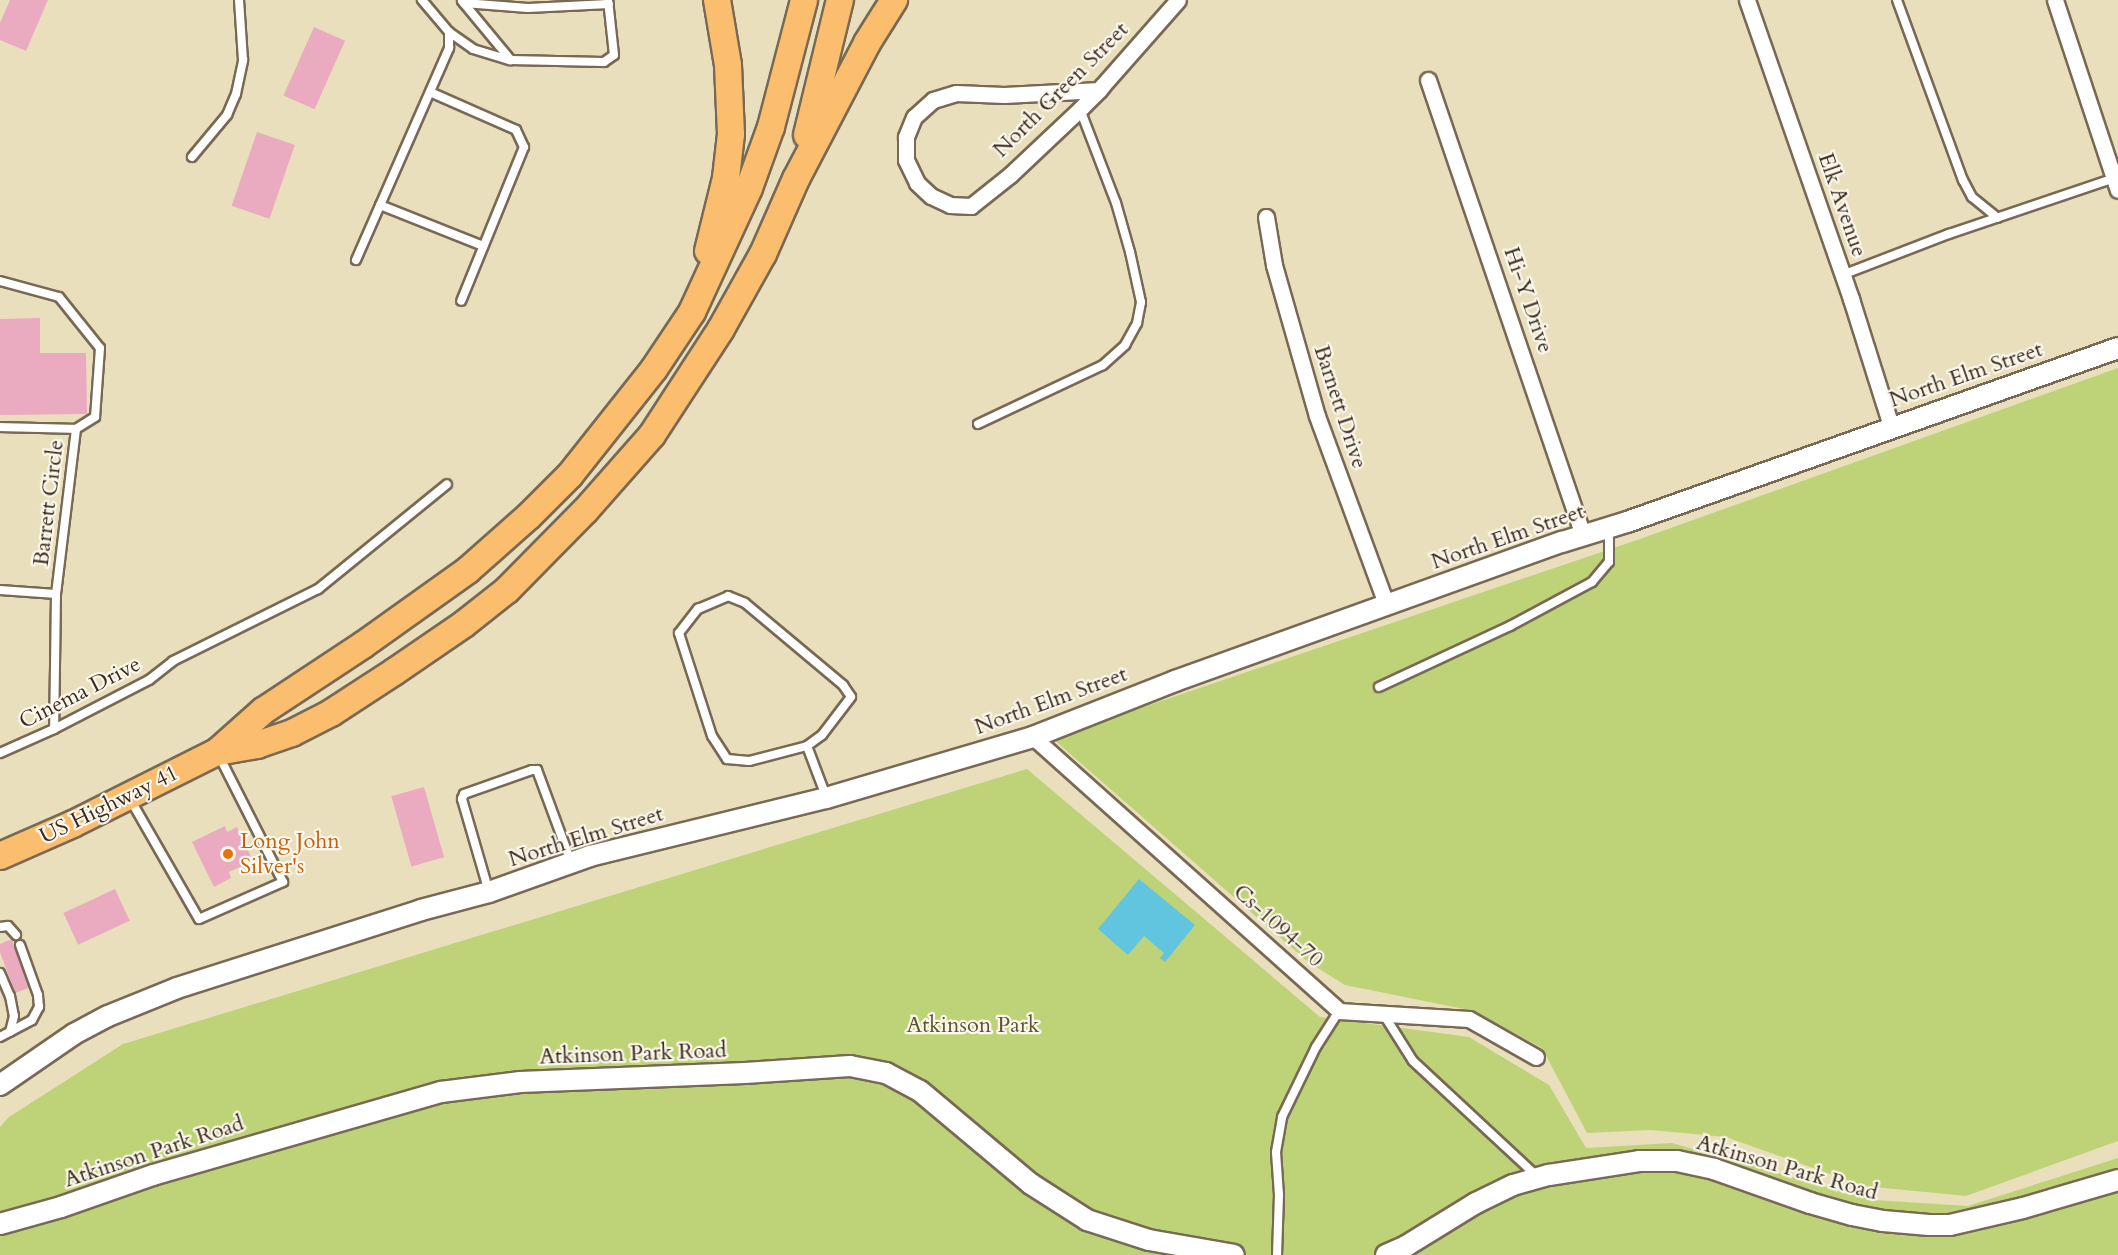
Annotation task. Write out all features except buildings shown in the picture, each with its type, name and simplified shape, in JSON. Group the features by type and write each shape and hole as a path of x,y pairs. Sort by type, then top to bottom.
{"highway":[{"path":"693,312 726,178 732,134 731,91 725,37 717,0"},
{"path":"217,752 263,711 372,639 468,570 529,516 570,475 615,420 693,312 749,188 790,63 804,0"},
{"path":"796,179 826,66 840,0"},
{"path":"217,752 257,745 292,733 331,712 464,624 507,590 585,511 652,435 726,320 763,254 796,179 867,43 894,0"},
{"name":"US Highway 41","path":"0,856 74,824 217,752"}],"street":[{"name":"North Green Street","path":"1099,90 1004,95 956,93 933,100 914,117 906,137 906,160 917,183 931,196 950,205 971,206 1010,175 1080,109 1099,90 1178,0"},
{"name":"Elk Avenue","path":"1747,0 1842,275 1891,426"},
{"path":"2055,0 2117,184"},
{"name":"Hi-Y Drive","path":"1428,80 1583,535"},
{"name":"Barnett Drive","path":"1266,217 1274,265 1317,416 1387,606"},
{"name":"North Elm Street","path":"0,1085 74,1034 142,1001 296,949 489,892 571,863 826,798 1033,737 1175,681 1891,426 2118,348"},
{"name":"Cs-1094-70","path":"1033,737 1338,1011"},
{"path":"1338,1011 1469,1018 1536,1057"},
{"name":"Atkinson Park Road","path":"0,1224 62,1207 165,1171 441,1092 520,1082 744,1073 841,1066 886,1073 920,1091 1031,1184 1087,1220 1149,1240 1234,1255"},
{"name":"Atkinson Park Road","path":"1386,1255 1406,1246 1476,1203 1513,1185 1539,1178 1639,1161 1677,1161 1714,1168 1810,1203 1852,1215 1882,1221 1929,1225 1950,1224 2024,1208 2118,1180"}],"lane":[{"path":"192,157 227,114 236,94 243,60 239,0"},
{"path":"422,0 449,32 473,49 510,60 580,63 610,60 614,56 609,2 528,8 464,1"},
{"path":"1897,0 1963,180 1972,197 1998,218"},
{"path":"464,1 510,60"},
{"path":"356,260 449,48 449,32"},
{"path":"430,92 516,130 524,147 460,301"},
{"path":"978,424 1103,365 1125,345 1137,323 1141,302 1130,252 1116,203 1080,109"},
{"path":"1842,275 1998,218 2117,184"},
{"path":"380,205 483,246"},
{"name":"Barrett Circle","path":"0,281 59,297 100,348 95,417 76,429 57,594 54,729"},
{"path":"0,427 76,429"},
{"name":"Cinema Drive","path":"0,753 54,729 149,680 173,661 318,589 447,484"},
{"path":"1379,687 1510,626 1592,582 1609,562 1609,528"},
{"path":"0,590 57,594"},
{"path":"728,596 745,603 843,685 851,697 822,735 807,746 749,761 727,759 712,736 679,633 698,609 728,596"},
{"path":"807,746 826,798"},
{"path":"129,796 199,919 284,882 217,752"},
{"path":"489,892 462,796 532,770 537,770 542,777 571,863"},
{"path":"0,927 8,926 16,934"},
{"path":"0,1037 32,1020 39,1007 38,995 20,945"},
{"path":"0,973 10,996 14,1016 10,1032"},
{"path":"1277,1255 1279,1195 1276,1152 1282,1117 1316,1047 1338,1011"},
{"path":"1383,1013 1413,1060 1539,1178"}],"green space":[{"path":"2118,368 2118,1141 1966,1196 1864,1186 1726,1137 1651,1130 1587,1133 1542,1048 1474,1011 1345,985 1308,962 1052,738 1640,539"},
{"name":"Atkinson Park","path":"1027,769 1320,1017 1469,1037 1549,1085 1586,1148 1672,1143 1873,1200 1968,1206 2118,1158 2118,1255 0,1255 0,1127 9,1117 123,1044"}],"water":[{"path":"1139,879 1195,925 1165,962 1160,958 1164,953 1144,936 1128,955 1098,929"}],"place":[{"name":"Long John Silver's","path":"228,854"}]}
